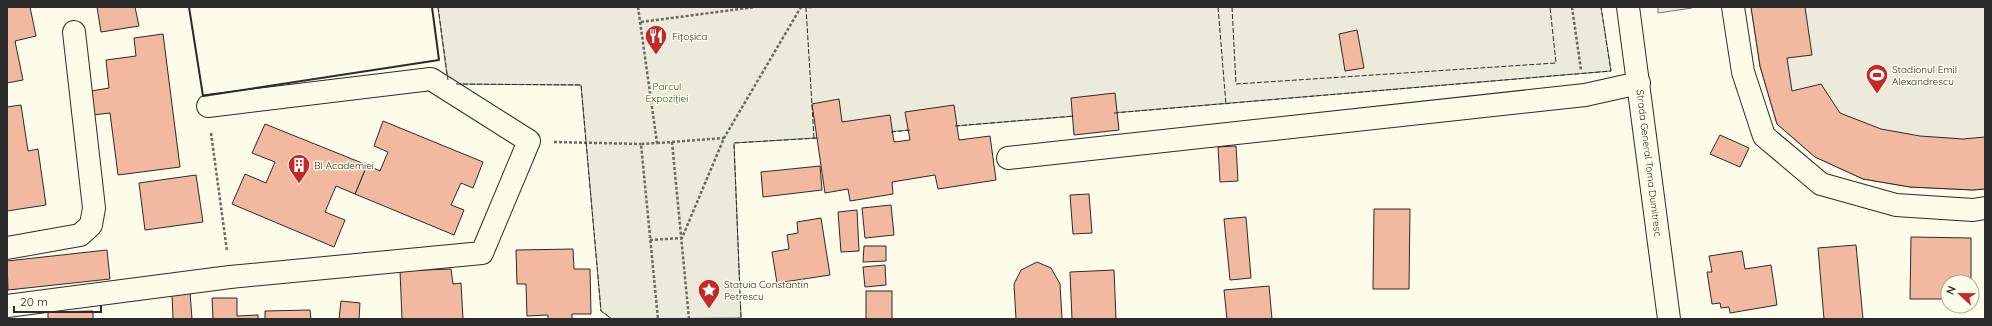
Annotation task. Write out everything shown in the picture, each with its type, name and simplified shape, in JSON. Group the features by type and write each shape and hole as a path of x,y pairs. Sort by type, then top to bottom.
{"street":[{"name":"Strada General Toma Dumitresc","path":"1628,7 1670,319"},
{"path":"1733,7 1743,72 1764,136 1821,184 1896,205 1973,210 1985,208"},
{"path":"7,248 80,235 91,225 94,208 74,32"},
{"path":"7,306 230,277 482,253 529,141 430,79 208,106"},
{"path":"1008,158 1585,96 1639,83"}],"path":[{"path":"638,7 657,143"},
{"path":"641,22 755,7"},
{"path":"682,238 724,138 801,7"},
{"path":"1572,7 1585,96"},
{"path":"208,106 230,277"},
{"path":"529,141 641,144 724,138"},
{"path":"672,142 682,238 688,319"},
{"path":"641,144 658,319"},
{"path":"650,240 682,238"}],"green space":[{"name":"Parcul Expoziției","path":"438,7 1601,7 1611,71 814,138 734,143 741,318 612,319 601,311 581,85 448,84"},
{"name":"Stadionul Emil Alexandrescu","path":"1751,7 1985,7 1985,189 1973,190 1910,187 1863,179 1815,157 1777,124 1760,66"}],"shaded area":[{"path":"1658,7 1692,7 1692,8 1658,13"}],"building":[{"path":"7,7 30,7 36,36 15,41 23,80 7,83"},
{"path":"97,7 135,7 139,26 101,32"},
{"path":"1751,7 1805,7 1812,55 1787,58 1792,91 1821,84 1840,113 1881,129 1920,136 1963,139 1985,137 1985,189 1973,190 1910,187 1863,179 1815,157 1777,124 1760,66"},
{"path":"1357,30 1364,68 1345,71 1339,34"},
{"path":"163,34 180,167 118,175 110,113 93,115 91,91 109,88 106,60 136,56 134,38"},
{"path":"1115,93 1119,130 1074,135 1071,98"},
{"path":"839,99 842,122 890,115 894,142 910,140 905,112 954,105 959,140 990,136 996,180 938,189 935,175 892,182 893,194 850,201 848,189 825,193 812,104"},
{"path":"21,105 28,151 38,149 46,205 7,211 7,107"},
{"name":"Bl Academiei","path":"383,121 483,162 473,188 461,183 451,205 464,210 454,235 355,194 367,165 380,171 388,152 374,146"},
{"name":"Bl Academiei","path":"265,124 367,165 355,194 336,186 325,212 345,220 334,247 232,204 245,174 266,183 275,162 252,153"},
{"path":"1720,135 1749,148 1740,167 1710,154"},
{"path":"1236,146 1238,181 1220,182 1218,147"},
{"path":"820,166 822,190 763,197 761,172"},
{"path":"196,175 203,222 145,230 139,183"},
{"path":"1089,194 1092,233 1073,234 1070,195"},
{"path":"891,205 894,235 865,238 862,208"},
{"path":"1374,209 1410,209 1409,289 1373,289"},
{"path":"857,210 859,251 841,252 838,212"},
{"path":"1246,217 1251,278 1230,280 1224,219"},
{"path":"821,218 830,275 777,283 772,252 789,249 787,235 798,233 797,222"},
{"path":"1911,237 1971,238 1971,274 1940,274 1940,299 1910,299"},
{"path":"1856,245 1863,319 1824,319 1818,248"},
{"path":"864,246 886,246 886,261 863,262"},
{"path":"573,249 574,269 590,269 591,314 572,314 572,319 548,319 548,315 527,316 526,284 517,284 516,250"},
{"path":"107,250 110,279 8,290 7,261"},
{"path":"1742,251 1745,269 1771,265 1777,305 1730,313 1729,307 1721,308 1720,303 1712,304 1707,272 1712,272 1709,256"},
{"path":"1037,262 1051,268 1060,284 1062,319 1016,319 1014,284 1021,270"},
{"path":"885,265 886,285 865,287 863,267"},
{"path":"451,269 453,284 461,283 463,319 402,319 400,271"},
{"path":"1114,270 1116,319 1072,319 1070,272"},
{"path":"1269,286 1272,319 1227,319 1224,290"},
{"path":"866,291 892,291 892,319 866,319"},
{"path":"190,292 192,319 173,319 172,294"},
{"path":"212,298 237,298 237,316 258,315 258,319 213,319"},
{"path":"341,301 360,303 359,319 339,319"},
{"path":"310,310 311,319 265,319 265,311"},
{"path":"93,311 93,319 48,319 48,312"}],"fence":[{"path":"438,7 448,80"},
{"path":"814,138 806,8 821,7"},
{"path":"1218,7 1226,105"},
{"path":"1232,7 1236,84 1556,63 1550,7"},
{"path":"1114,113 1611,71 1601,7"},
{"path":"456,84 581,85 601,311 612,319"},
{"path":"955,126 1074,116"},
{"path":"891,132 911,130"},
{"path":"735,319 741,318 734,143 819,138"}],"wall":[{"path":"189,7 203,96 439,60 432,7"}],"place":[{"name":"Fițoșica","path":"656,56"},
{"name":"Stadionul Emil Alexandrescu","path":"1877,94"},
{"name":"Bl Academiei","path":"299,184"},
{"name":"Statuia Constantin Petrescu","path":"709,310"}]}
